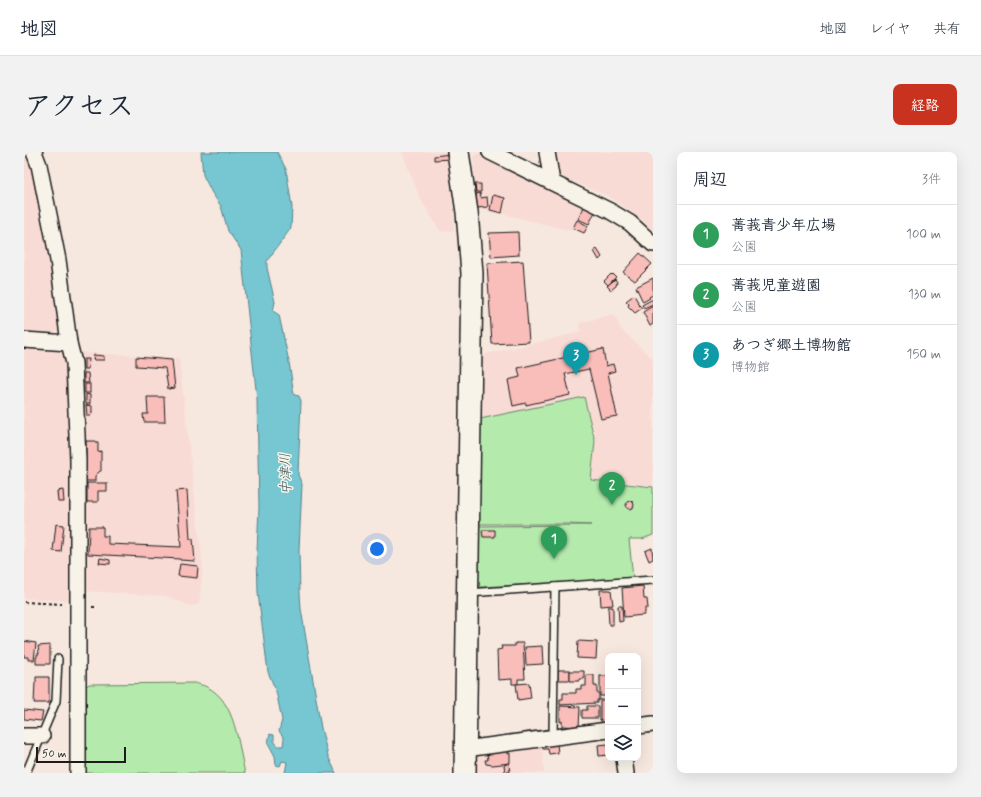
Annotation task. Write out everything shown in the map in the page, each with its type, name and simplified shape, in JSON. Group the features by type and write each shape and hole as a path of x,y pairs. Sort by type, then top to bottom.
{"street":[{"path":"34,152 39,165 58,260 69,343 74,363 78,460 78,773"},
{"path":"458,152 467,212 472,273 465,773"},
{"path":"490,152 604,208 630,223 653,244"},
{"path":"547,152 552,182"},
{"path":"24,340 69,343"},
{"path":"641,726 653,724"},
{"path":"465,749 605,730"},
{"path":"24,736 42,736"},
{"path":"624,761 626,773"}],"lane":[{"path":"468,593 653,580"},
{"path":"553,737 555,587"},
{"path":"26,773 28,761 42,736 56,701 58,658"}],"path":[{"path":"24,602 62,604"}],"shaded area":[{"path":"24,152 29,152 62,317 59,330 52,334 24,333"},
{"path":"402,152 452,152 454,230 441,232 420,199"},
{"path":"554,152 653,152 653,230 636,215 608,196 557,175"},
{"path":"479,153 585,203 572,231 476,209 473,156"},
{"path":"614,314 621,329 653,359 653,486 592,479 596,438 584,397 477,419 478,356 581,332 579,323"},
{"path":"24,347 63,349 68,353 73,601 24,598"},
{"path":"77,352 179,358 203,568 199,604 191,606 166,596 83,591"},
{"path":"542,745 544,773 472,773 473,754"}],"green space":[{"path":"584,397 595,441 591,480 653,487 653,535 642,539 629,539 633,579 480,587 477,585 478,526 591,525 478,524 480,419"},
{"path":"194,683 207,687 217,694 224,702 230,713 238,737 245,773 83,773 82,690 89,684"}],"water":[{"name":"中津川","path":"201,152 277,152 286,169 292,207 291,228 267,261 267,268 275,302 273,311 279,315 294,395 299,396 301,401 298,475 302,484 299,550 301,609 321,728 328,756 336,773 285,773 287,762 282,761 280,766 276,765 275,756 268,743 270,734 274,735 274,741 278,746 283,746 284,738 279,731 282,720 276,691 268,672 258,593 257,550 259,508 257,399 241,250 228,231 221,206 212,193 203,175"}],"building":[{"path":"450,154 451,159 434,160 434,156"},
{"path":"475,184 481,184 481,192 476,192"},
{"path":"480,193 481,198 487,197 488,207 477,208 476,194"},
{"path":"493,195 505,198 502,213 490,210"},
{"path":"584,207 595,212 589,224 578,219"},
{"path":"577,220 588,226 584,233 573,228"},
{"path":"518,232 519,255 491,257 489,233"},
{"path":"597,249 602,257 599,260 594,251"},
{"path":"640,253 652,264 635,281 623,272"},
{"path":"523,261 529,342 492,344 487,263"},
{"path":"611,274 616,277 608,285 604,281"},
{"path":"653,278 653,295 643,302 636,287"},
{"path":"615,279 617,282 616,286 611,290 607,286"},
{"path":"634,295 638,302 637,303 642,308 635,313 628,306 629,304 626,301"},
{"path":"653,299 653,304 644,308 642,305"},
{"path":"653,306 653,324 650,326 643,312"},
{"path":"603,349 606,366 613,364 615,371 608,373 617,416 601,419 589,369 565,374 570,395 526,405 526,403 513,406 508,380 520,377 518,368"},
{"path":"94,355 104,356 104,360 93,360"},
{"path":"136,357 172,360 175,388 168,389 165,368 136,366"},
{"path":"84,359 89,359 88,369 84,369"},
{"path":"84,373 88,373 89,383 84,383"},
{"path":"85,384 90,384 90,393 85,393"},
{"path":"86,394 90,395 90,404 86,404"},
{"path":"147,397 164,397 165,422 144,422 143,414 148,414"},
{"path":"86,405 92,406 91,416 87,416"},
{"path":"86,441 95,441 95,443 98,443 98,452 101,451 101,471 95,476 95,481 86,481"},
{"path":"87,483 107,483 107,491 98,491 98,502 87,502"},
{"path":"63,490 64,502 58,502 57,491"},
{"path":"187,490 190,539 193,539 195,561 88,554 89,527 103,527 103,536 108,536 108,544 181,547 176,491"},
{"path":"630,501 633,502 633,508 630,509 627,508 626,505 627,502"},
{"path":"56,524 64,525 61,552 53,551"},
{"path":"482,530 495,530 495,537 483,537"},
{"path":"652,548 653,559 649,561 645,551"},
{"path":"100,558 110,560 110,564 99,563"},
{"path":"180,564 198,566 197,578 178,576"},
{"path":"643,586 644,599 647,599 648,608 645,608 644,615 624,617 622,588"},
{"path":"600,590 611,590 613,605 601,606"},
{"path":"618,606 622,606 623,621 619,622"},
{"path":"608,607 613,607 613,625 609,625"},
{"path":"24,641 36,643 34,660 28,660 28,657 24,657"},
{"path":"578,641 597,642 596,659 577,658"},
{"path":"515,643 523,643 525,679 518,679 518,684 512,684 512,679 498,680 497,650 502,649 501,646 515,646"},
{"path":"50,645 50,664 36,664 36,657 37,654 39,654 38,646"},
{"path":"542,646 543,664 526,665 525,647"},
{"path":"558,670 570,670 570,680 558,680"},
{"path":"570,671 584,671 584,679 579,679 579,681 570,681"},
{"path":"586,675 594,675 594,686 597,686 597,693 599,693 599,700 597,700 597,703 560,705 560,699 563,699 563,693 576,693 576,689 581,689 581,686 586,686"},
{"path":"600,676 605,676 605,696 600,696"},
{"path":"36,677 49,677 49,703 34,703"},
{"path":"529,683 531,698 518,700 516,684"},
{"path":"600,700 605,700 605,724 601,724 601,719 600,720"},
{"path":"560,706 580,707 579,727 562,726 562,721 560,722"},
{"path":"587,706 598,706 598,718 582,718 582,710 587,710"},
{"path":"24,710 43,712 41,721 24,719"},
{"path":"557,744 558,753 549,754 548,749 543,749 542,745"},
{"path":"605,744 605,755 599,756 598,745"},
{"path":"508,750 508,754 510,753 510,763 493,765 486,764 485,760 488,760 487,753 496,753 496,751"},
{"path":"509,763 510,772 505,772 504,765"}],"place":[{"name":"あつぎ郷土博物館","path":"576,375"},
{"name":"菁莪児童遊園","path":"612,505"},
{"name":"菁莪青少年広場","path":"554,559"}]}
